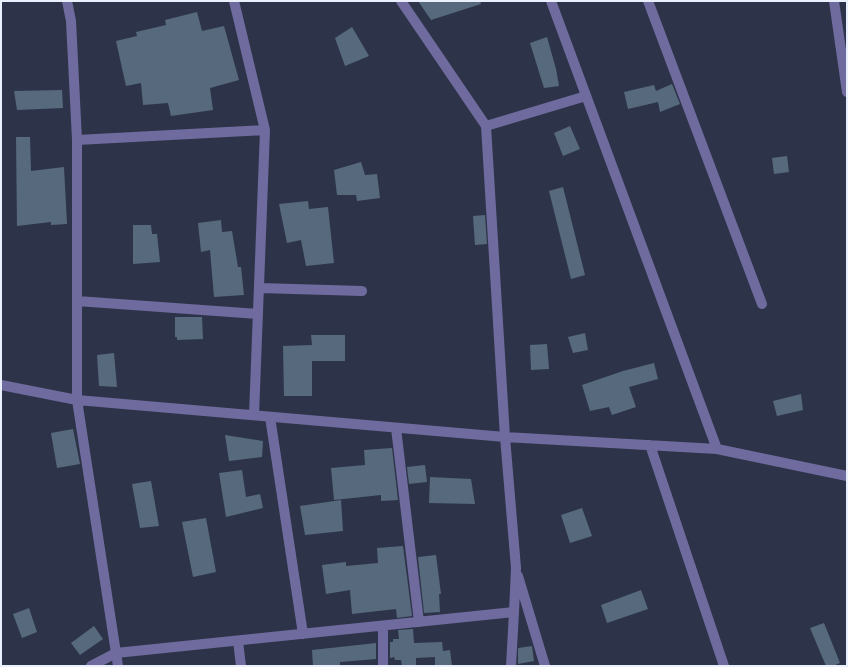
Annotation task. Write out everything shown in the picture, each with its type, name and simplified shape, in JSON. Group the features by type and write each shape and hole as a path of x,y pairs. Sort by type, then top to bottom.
{"street":[{"path":"67,1 72,21 77,140 77,400 118,666"},
{"path":"234,1 265,130 254,415"},
{"path":"401,1 486,126 505,437 516,568 511,666"},
{"path":"551,1 717,449"},
{"path":"648,1 762,304"},
{"path":"834,1 847,92"},
{"path":"486,126 586,96"},
{"path":"77,140 265,130"},
{"path":"259,288 362,291"},
{"path":"77,301 258,314"},
{"path":"1,385 77,400 505,437 717,449 847,476"},
{"path":"270,417 303,634"},
{"path":"396,428 419,622"},
{"path":"650,445 724,666"},
{"path":"516,568 545,666"},
{"path":"91,666 116,653 514,612"},
{"path":"383,626 383,666"},
{"path":"238,641 241,666"}],"building":[{"path":"418,1 480,1 481,4 431,20"},
{"path":"197,12 202,31 224,26 239,80 210,88 213,110 171,116 168,103 143,105 141,83 126,86 116,41 137,36 136,32 166,25 165,20"},
{"path":"352,27 369,56 345,66 335,38"},
{"path":"547,37 559,86 544,88 530,43"},
{"path":"672,84 680,104 660,112 658,102 628,109 624,92 654,85 656,91"},
{"path":"62,90 63,108 17,110 14,91"},
{"path":"570,126 580,149 563,156 554,133"},
{"path":"16,137 30,137 31,171 64,167 67,224 51,225 51,222 17,226"},
{"path":"787,156 789,172 774,174 772,158"},
{"path":"361,162 365,175 377,174 380,198 357,201 356,195 337,195 334,170"},
{"path":"563,187 585,275 571,279 549,191"},
{"path":"308,201 309,209 328,207 334,263 306,266 301,240 287,243 279,204"},
{"path":"485,215 487,244 475,245 473,216"},
{"path":"221,220 222,232 232,231 238,267 241,267 244,295 214,297 210,250 201,252 198,223"},
{"path":"133,225 151,225 152,234 157,234 160,262 133,264"},
{"path":"175,317 202,317 203,339 177,340 177,337 175,337"},
{"path":"585,333 588,350 573,353 568,337"},
{"path":"311,335 345,335 345,361 312,361 312,396 284,396 283,346 312,345"},
{"path":"547,344 549,369 531,370 530,345"},
{"path":"114,353 117,387 99,386 97,355"},
{"path":"654,363 658,379 629,387 636,407 612,415 609,407 590,411 582,385 623,371"},
{"path":"801,394 803,410 777,416 773,401"},
{"path":"73,429 80,464 57,468 51,433"},
{"path":"225,435 263,441 262,457 229,461"},
{"path":"392,448 398,500 381,501 381,495 334,500 331,468 365,465 364,450"},
{"path":"425,465 427,482 409,484 407,467"},
{"path":"242,470 246,497 260,494 263,508 226,517 219,473"},
{"path":"430,477 471,479 475,504 429,503"},
{"path":"151,481 159,526 140,528 132,484"},
{"path":"341,500 343,531 305,535 300,506"},
{"path":"582,508 592,536 570,543 561,515"},
{"path":"206,518 216,572 193,577 182,522"},
{"path":"403,546 412,616 397,618 396,609 352,614 350,590 326,594 322,565 346,562 346,566 378,563 377,548"},
{"path":"436,555 441,594 439,594 440,612 424,613 418,557"},
{"path":"641,590 648,609 607,623 601,605"},
{"path":"29,608 37,632 22,638 13,614"},
{"path":"824,623 840,663 833,666 826,666 810,628"},
{"path":"94,626 103,639 80,655 71,643"},
{"path":"413,629 414,643 442,642 443,651 450,650 452,666 435,666 435,657 416,658 416,666 402,666 401,660 395,660 394,657 390,658 390,642 393,642 393,639 399,639 398,630"},
{"path":"376,643 376,659 340,662 340,666 313,666 312,650"},
{"path":"532,646 534,661 518,664 518,648"}]}
